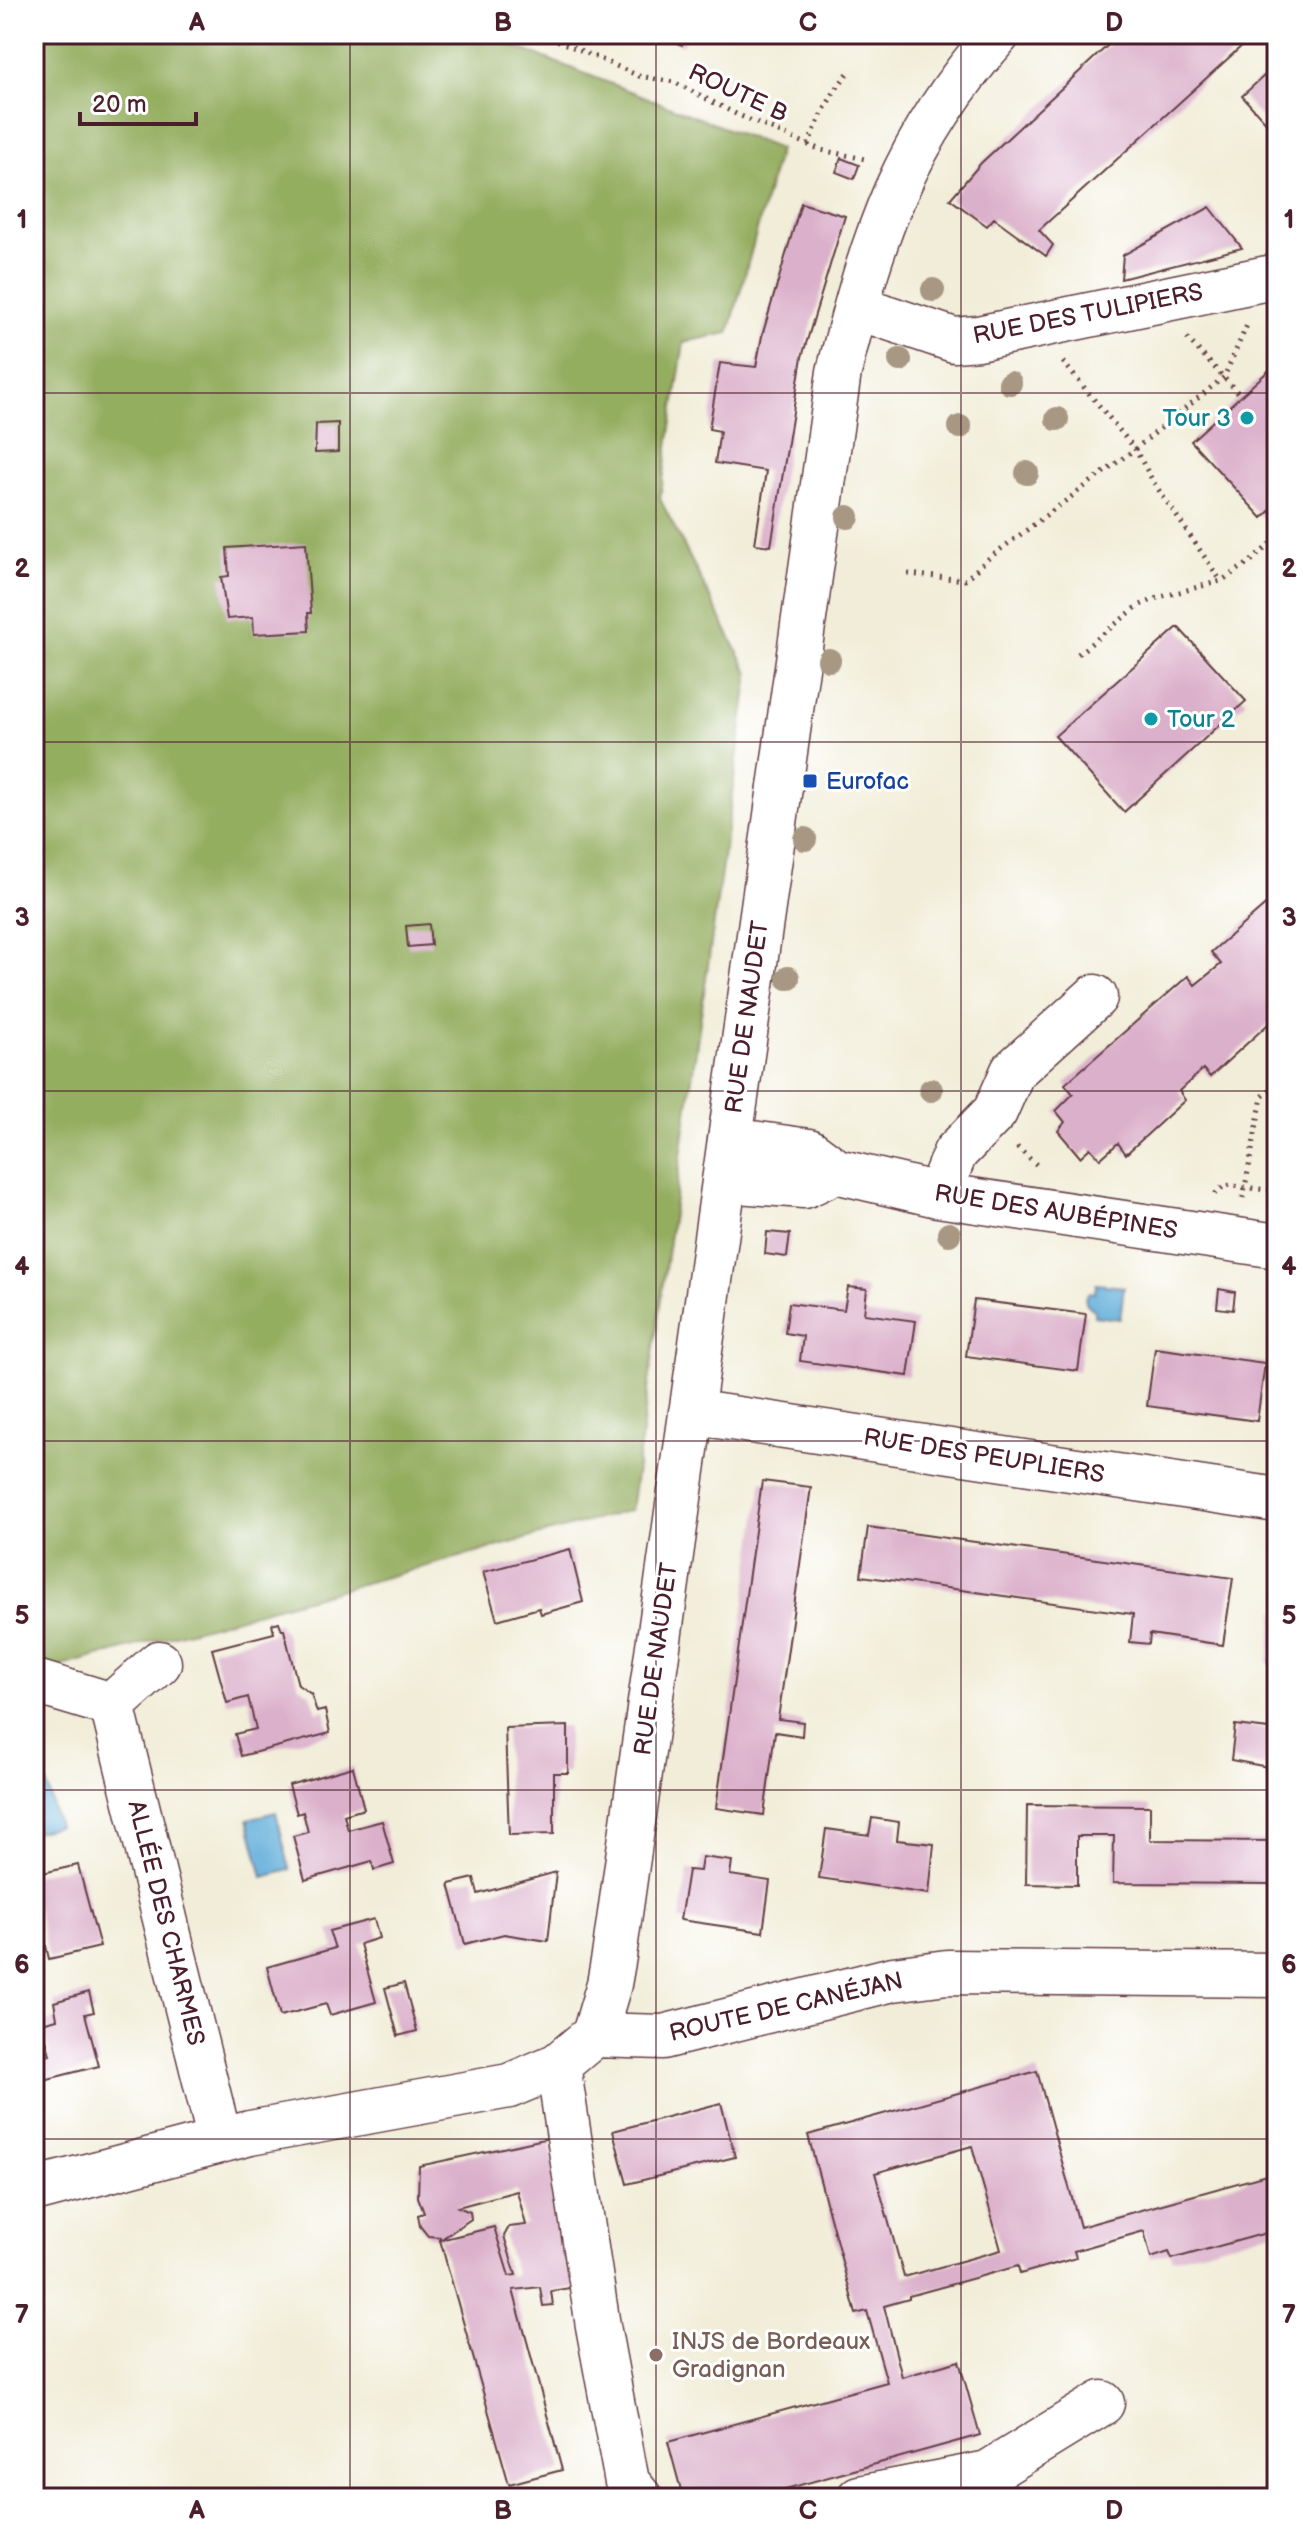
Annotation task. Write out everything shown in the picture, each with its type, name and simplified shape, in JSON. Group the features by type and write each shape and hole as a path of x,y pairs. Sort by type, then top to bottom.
{"street":[{"name":"RUE DE NAUDET","path":"594,2035 614,1956 839,372 886,211 912,156 953,88 998,34"},
{"name":"RUE DES TULIPIERS","path":"856,307 954,340 1034,327 1273,276"},
{"path":"938,1195 955,1153 995,1112 1013,1071 1095,997"},
{"name":"RUE DES AUBÉPINES","path":"727,1160 809,1151 836,1171 938,1195 1277,1246"},
{"name":"RUE DES PEUPLIERS","path":"691,1412 1277,1500"},
{"path":"39,1683 112,1705 159,1663"},
{"name":"ALLÉE DES CHARMES","path":"112,1705 220,2141"},
{"name":"ROUTE DE CANÉJAN","path":"594,2035 663,2037 893,1979 947,1972 1277,1975"},
{"path":"34,2190 220,2141 509,2086 558,2065 594,2035"},
{"path":"558,2065 598,2326 627,2482 640,2498"},
{"path":"859,2498 988,2473 1102,2403"}],"path":[{"name":"ROUTE B","path":"543,34 639,76 674,82 736,114 808,145 874,162"},
{"path":"808,145 834,90 848,73"},
{"path":"908,574 965,580 989,558 1135,449 1224,377 1273,276"},
{"path":"1153,302 1241,396"},
{"path":"1034,327 1135,449 1154,483 1221,581"},
{"path":"1078,654 1138,606 1221,581 1250,562 1277,538"},
{"path":"1235,1240 1262,1097 1277,1084"}],"green space":[{"path":"34,34 483,34 779,149 729,333 684,342 660,499 749,674 631,1510 47,1670 34,1625"}],"water":[{"path":"1096,1284 1124,1287 1120,1319 1094,1316 1094,1310 1085,1298 1089,1292 1095,1293"},
{"path":"45,1777 58,1826 34,1832 34,1779"},
{"path":"276,1812 290,1870 263,1877 248,1819"}],"building":[{"path":"655,34 687,34 682,45"},
{"path":"1120,34 1255,34 1039,230 1053,245 1046,256 994,218 987,226 950,199 981,163"},
{"path":"1277,64 1277,135 1242,96"},
{"path":"841,158 859,165 854,179 836,172"},
{"path":"801,203 845,216 802,357 771,546 755,544 766,471 715,463 720,431 709,429 720,363 756,367 762,336"},
{"path":"1210,207 1242,248 1121,279 1123,255"},
{"name":"Tour 3","path":"1277,363 1277,504 1262,518 1191,441"},
{"path":"338,423 338,452 315,453 316,424"},
{"path":"306,543 311,613 308,613 309,631 254,634 253,617 227,619 221,577 229,576 227,548"},
{"name":"Tour 2","path":"1178,627 1246,701 1124,812 1055,736"},
{"path":"1277,895 1277,1016 1210,1077 1203,1069 1179,1091 1185,1100 1126,1154 1118,1143 1100,1159 1090,1148 1080,1157 1058,1131 1065,1122 1056,1111 1073,1094 1065,1084 1188,976 1195,985 1221,964 1211,952"},
{"path":"429,924 431,945 408,947 406,926"},
{"path":"767,1232 790,1234 787,1257 765,1254"},
{"path":"848,1287 867,1289 864,1314 916,1321 908,1376 800,1361 803,1336 785,1333 789,1303 844,1310"},
{"path":"1219,1289 1235,1292 1233,1310 1217,1308"},
{"path":"974,1300 1086,1314 1078,1371 966,1356"},
{"path":"1155,1348 1265,1363 1257,1421 1147,1406"},
{"path":"762,1481 811,1487 778,1719 803,1722 802,1736 775,1732 764,1815 716,1808"},
{"path":"868,1527 1233,1578 1223,1645 1150,1634 1149,1644 1130,1642 1133,1614 861,1576"},
{"path":"570,1549 583,1602 541,1614 539,1608 497,1620 483,1572"},
{"path":"1277,1612 1277,1665 1268,1663"},
{"path":"279,1622 284,1630 298,1685 311,1694 317,1712 325,1710 330,1733 241,1756 235,1734 256,1729 248,1697 227,1703 212,1649 274,1633 272,1624"},
{"path":"1235,1725 1277,1730 1273,1768 1231,1760"},
{"path":"568,1726 568,1773 554,1773 554,1834 509,1835 505,1728"},
{"path":"353,1767 364,1809 344,1815 348,1830 382,1821 394,1864 374,1870 372,1861 305,1880 293,1836 308,1832 303,1812 297,1814 289,1785"},
{"path":"1027,1805 1150,1806 1150,1840 1277,1841 1277,1884 1113,1883 1114,1836 1077,1836 1077,1885 1026,1884"},
{"path":"872,1818 899,1822 897,1840 934,1844 929,1894 819,1878 826,1829 869,1835"},
{"path":"702,1857 732,1861 730,1875 770,1881 763,1932 680,1920 688,1870 700,1871"},
{"path":"78,1865 100,1947 49,1959 34,1894 34,1875"},
{"path":"556,1872 548,1941 504,1934 465,1944 449,1884 474,1878 478,1894"},
{"path":"374,1919 379,1938 360,1944 376,2002 330,2015 326,2004 280,2016 267,1967 335,1948 329,1931"},
{"path":"404,1983 417,2031 398,2036 385,1988"},
{"path":"89,1992 94,2012 85,2014 99,2066 40,2081 34,2059 50,2055 42,2023 57,2019 54,2002"},
{"path":"1037,2071 1080,2227 1277,2172 1277,2230 1172,2259 1169,2252 1151,2258 1144,2231 1074,2251 1076,2258 1020,2274 1018,2266 909,2296 909,2299 884,2306 902,2377 959,2361 980,2435 753,2498 683,2498 668,2442 887,2382 867,2311 856,2314 808,2135","holes":["972,2146 1001,2250 904,2277 875,2173"]},
{"path":"721,2103 735,2157 627,2184 613,2131"},
{"path":"549,2138 576,2287 551,2291 553,2305 543,2306 540,2287 513,2290 562,2470 509,2484 440,2240 440,2237 428,2236 420,2226 418,2215 424,2213 418,2197 419,2166","holes":["517,2191 526,2225 509,2227 504,2236 516,2275 509,2276 494,2227 440,2240 471,2219 470,2212 458,2207"]}],"place":[{"name":"Tour 3","path":"1247,418"},
{"name":"Tour 2","path":"1151,719"},
{"name":"Eurofac","path":"810,781"},
{"name":"INJS de Bordeaux Gradignan","path":"656,2355"}]}
